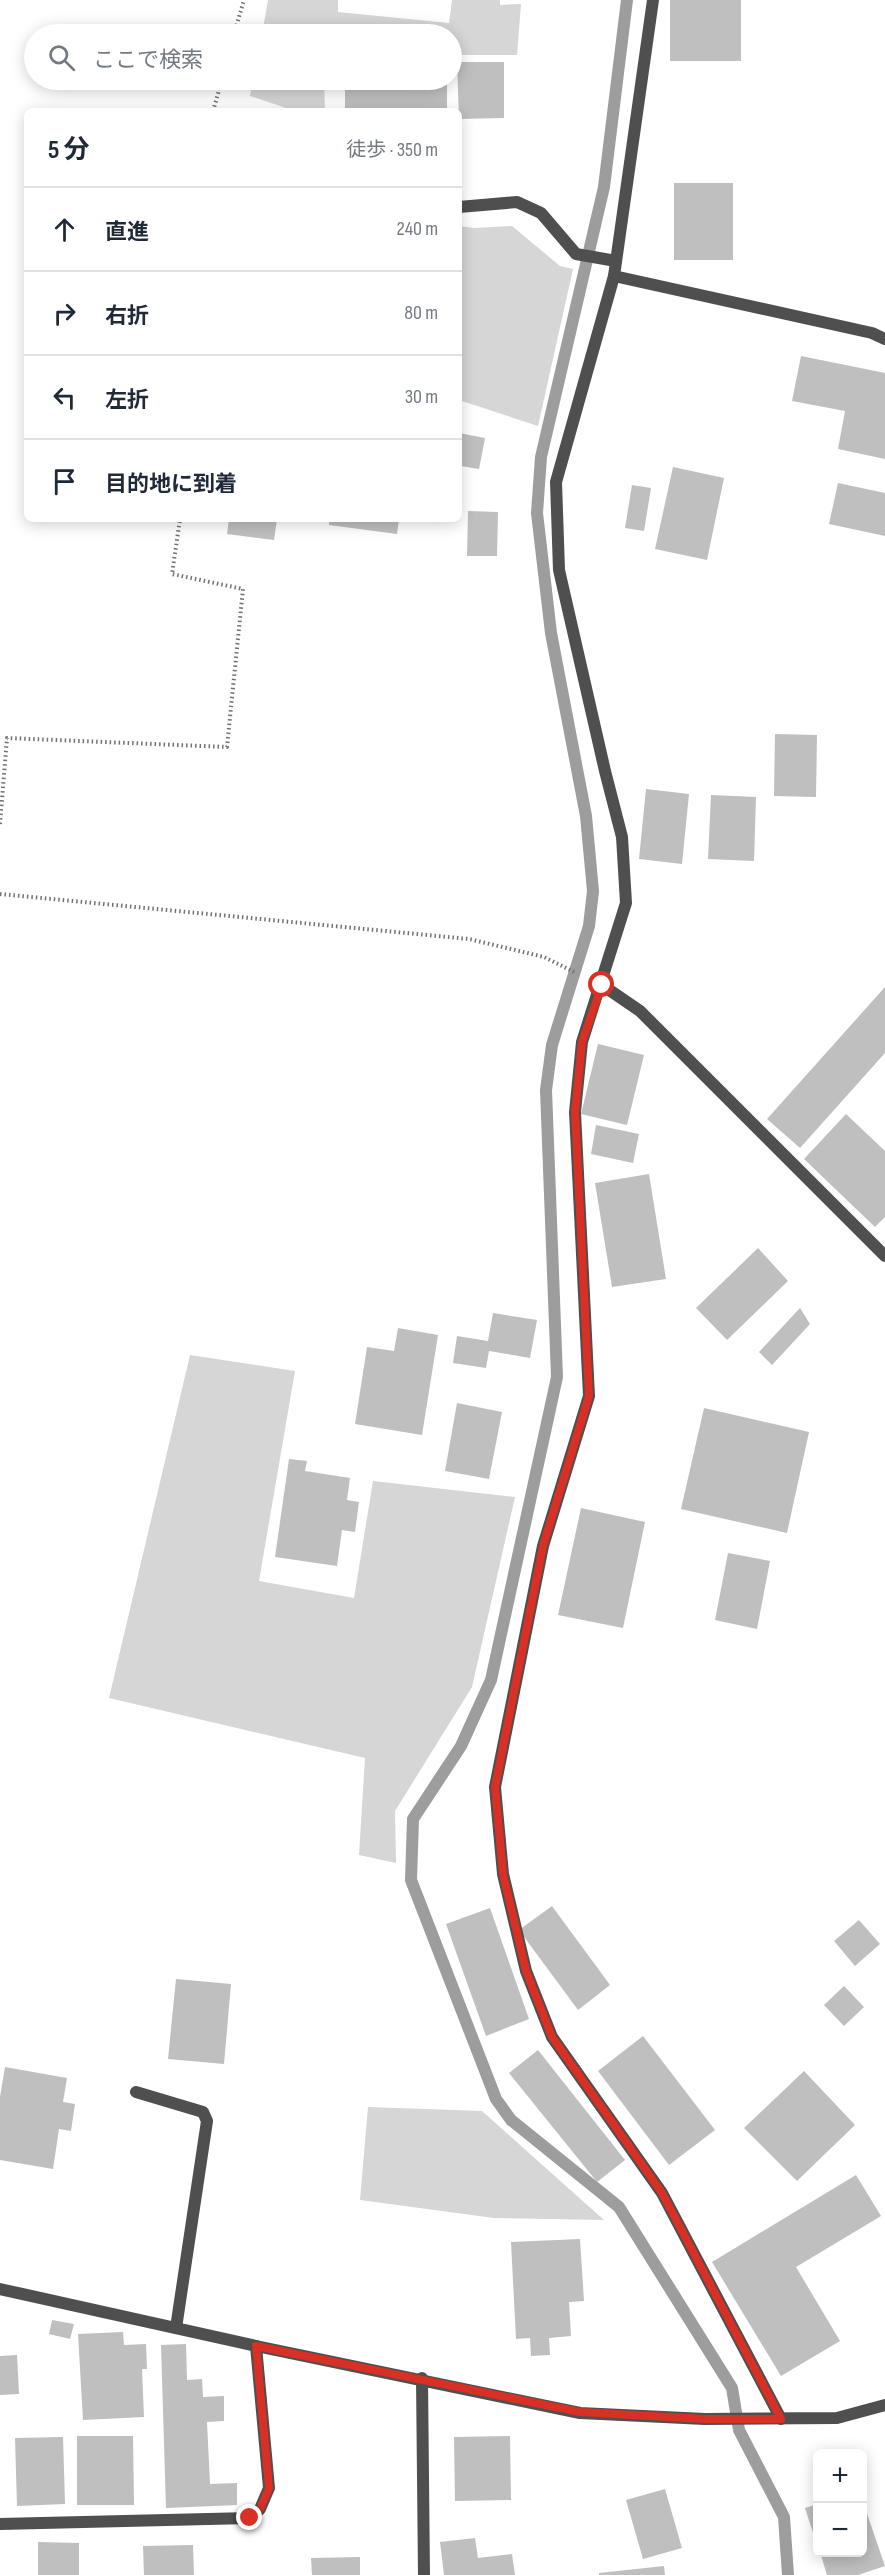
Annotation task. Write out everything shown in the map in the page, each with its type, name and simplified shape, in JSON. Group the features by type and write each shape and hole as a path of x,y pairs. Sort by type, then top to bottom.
{"street":[{"path":"653,0 614,261 614,276 556,482 559,570 622,837 626,903 602,985 582,1042 575,1112 589,1396 543,1546 495,1787 503,1874 526,1971 552,2037 662,2193 781,2419"},
{"path":"462,207 517,202 541,213 576,254 614,261"},
{"path":"614,276 872,333 885,339"},
{"path":"602,985 640,1011 885,1256"},
{"path":"136,2092 202,2112 207,2121 176,2328"},
{"path":"0,2289 256,2346 580,2412 760,2420 837,2418 885,2405"},
{"path":"0,2524 250,2518 260,2509 269,2488 256,2346"},
{"path":"422,2378 424,2575"}],"path":[{"path":"237,24 244,0"},
{"path":"214,108 219,90"},
{"path":"0,824 7,738 227,747 243,589 172,574 180,522"},
{"path":"0,894 469,939 547,959"}],"shaded area":[{"path":"268,0 338,0 338,12 449,23 452,0 500,0 500,5 521,4 517,55 462,55 462,24 264,24"},
{"path":"251,90 324,90 325,108 286,108 250,96"},
{"path":"462,226 512,226 560,266 573,269 538,426 462,401"},
{"path":"190,1355 295,1371 259,1581 354,1598 373,1481 515,1497 472,1687 395,1811 396,1863 359,1855 365,1758 109,1698"},
{"path":"368,2107 482,2111 604,2220 494,2218 360,2200"}],"building":[{"path":"670,0 741,0 741,61 670,61"},
{"path":"462,62 504,62 504,118 462,119 462,108 459,108 458,90 462,90"},
{"path":"345,90 447,90 447,108 345,108"},
{"path":"674,183 733,183 733,260 674,260"},
{"path":"801,356 885,373 885,459 838,449 845,411 792,401"},
{"path":"462,434 485,438 479,469 462,466"},
{"path":"673,467 724,478 707,560 655,549"},
{"path":"838,483 885,493 885,536 829,524"},
{"path":"632,485 651,488 644,531 625,528"},
{"path":"468,511 498,512 497,556 467,556"},
{"path":"229,522 277,522 274,540 227,534"},
{"path":"329,522 399,522 397,534 329,525"},
{"path":"775,734 817,735 816,797 774,796"},
{"path":"646,789 689,794 682,864 639,859"},
{"path":"711,795 756,797 754,861 708,859"},
{"path":"885,987 885,1053 800,1148 767,1119"},
{"path":"598,1044 644,1055 627,1125 581,1114"},
{"path":"846,1114 885,1151 885,1217 875,1227 804,1159"},
{"path":"596,1125 639,1134 633,1163 591,1154"},
{"path":"649,1174 666,1279 612,1287 595,1183"},
{"path":"758,1248 788,1281 727,1340 696,1308"},
{"path":"800,1308 810,1324 772,1365 759,1352"},
{"path":"493,1313 537,1320 530,1358 489,1351 486,1368 453,1363 457,1336 488,1341"},
{"path":"398,1328 438,1335 422,1435 355,1424 367,1347 394,1351"},
{"path":"457,1403 502,1412 489,1479 445,1471"},
{"path":"704,1408 809,1432 787,1533 681,1509"},
{"path":"289,1459 307,1461 305,1471 350,1478 347,1500 359,1502 355,1532 342,1530 337,1566 275,1557"},
{"path":"581,1508 645,1522 623,1628 558,1615"},
{"path":"728,1553 770,1561 757,1629 715,1620"},
{"path":"552,1906 610,1985 578,2010 519,1930"},
{"path":"490,1908 529,2019 486,2036 446,1924"},
{"path":"859,1920 880,1944 855,1966 834,1941"},
{"path":"176,1979 231,1984 224,2064 168,2059"},
{"path":"844,1986 864,2007 844,2026 824,2005"},
{"path":"643,2036 715,2130 669,2165 598,2071"},
{"path":"538,2050 625,2160 597,2182 509,2073"},
{"path":"5,2067 67,2078 63,2102 75,2104 71,2131 59,2129 53,2169 0,2160 0,2097"},
{"path":"804,2071 855,2125 797,2181 744,2128"},
{"path":"856,2175 881,2216 796,2267 840,2341 781,2376 712,2262"},
{"path":"580,2239 584,2301 569,2302 571,2336 549,2338 550,2355 531,2356 530,2338 516,2339 511,2242"},
{"path":"52,2320 74,2324 70,2339 49,2334"},
{"path":"123,2332 124,2345 146,2344 147,2369 142,2369 144,2417 83,2420 78,2334"},
{"path":"186,2344 187,2380 202,2379 203,2397 224,2396 224,2421 207,2422 210,2484 237,2483 237,2505 166,2508 161,2345"},
{"path":"17,2355 19,2394 0,2395 0,2356"},
{"path":"77,2436 133,2436 134,2505 77,2505"},
{"path":"510,2436 511,2500 455,2501 454,2437"},
{"path":"63,2437 65,2504 17,2506 15,2438"},
{"path":"665,2489 682,2548 643,2559 626,2500"},
{"path":"813,2506 813,2533 805,2508"},
{"path":"867,2514 885,2566 858,2575 827,2575 822,2557 867,2557"},
{"path":"475,2538 478,2558 512,2554 515,2575 444,2575 440,2542"},
{"path":"38,2542 79,2543 79,2575 38,2575"},
{"path":"193,2545 194,2575 144,2575 143,2546"},
{"path":"360,2557 360,2575 312,2575 311,2558"},
{"path":"664,2566 665,2575 599,2575 599,2573"}],"waterway":[{"path":"627,0 604,187 541,457 537,513 551,633 586,816 593,891 589,926 552,1045 546,1090 557,1377 491,1680 461,1746 413,1819 411,1880 496,2099 511,2120 619,2207 732,2388 739,2430 784,2517 788,2575"}],"route":[{"path":"250,2518 260,2509 269,2488 256,2346 580,2412 705,2419 781,2419 662,2193 552,2037 526,1971 503,1874 495,1787 543,1546 589,1396 575,1112 582,1042 602,985"}]}
